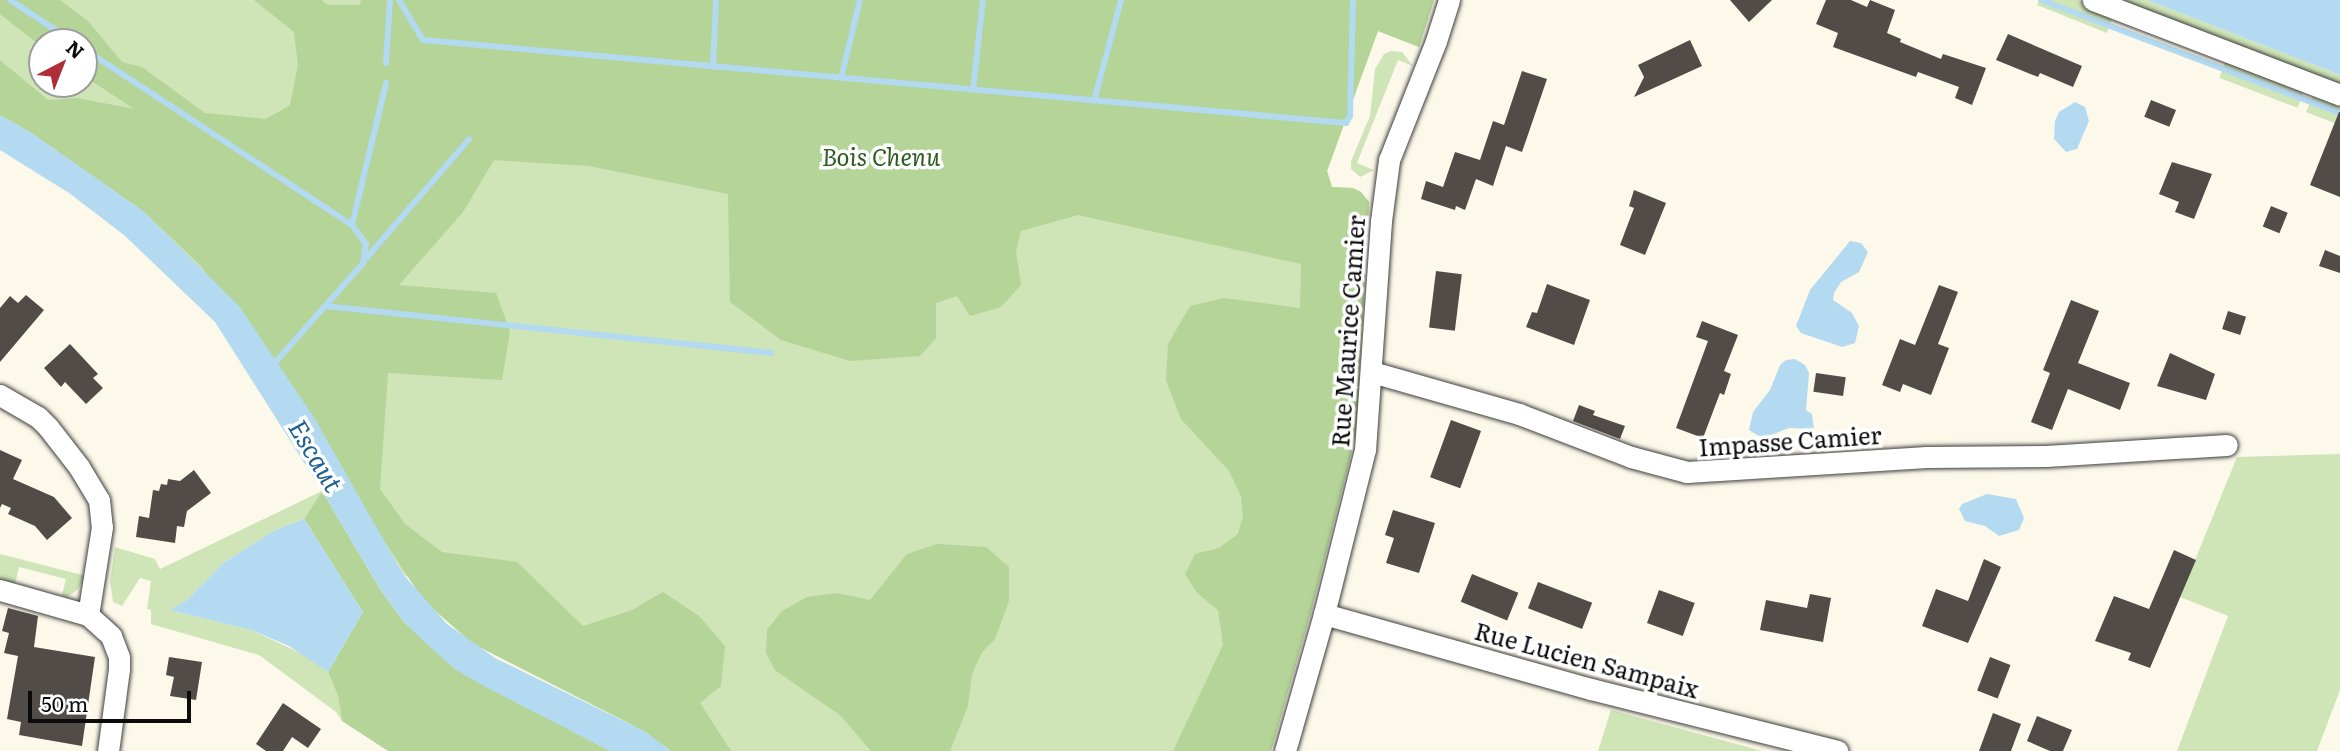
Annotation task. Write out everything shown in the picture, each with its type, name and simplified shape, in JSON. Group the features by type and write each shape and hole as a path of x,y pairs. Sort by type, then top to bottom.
{"street":[{"name":"Rue Maurice Camier","path":"1285,751 1363,463 1372,372 1381,221 1389,159 1436,41 1448,0"},
{"path":"2093,0 2340,95"},
{"name":"Impasse Camier","path":"1372,372 1519,414 1631,457 1687,472 1927,457 2046,456 2227,445"},
{"path":"0,395 38,417 48,427 100,500 102,527 88,615"},
{"path":"0,590 88,615 111,636 119,657 108,751"},
{"name":"Rue Lucien Sampaix","path":"1324,614 1591,689 1838,751"}],"green space":[{"path":"0,0 1434,0 1419,47 1378,31 1327,171 1332,187 1353,188 1361,192 1369,202 1356,434 1312,608 1271,751 671,751 403,574 315,419 239,306 33,134 0,115"},
{"name":"Bois Chenu","path":"0,0 60,0 94,28 28,28 28,36 0,14"},
{"name":"Bois Chenu","path":"254,0 321,0 328,5 360,5 361,0 1434,0 1419,47 1378,31 1327,171 1332,187 1353,188 1361,192 1369,202 1356,434 1312,608 1271,751 1173,751 1223,645 1218,610 1197,593 1185,574 1195,554 1219,548 1238,534 1243,516 1241,496 1229,471 1181,419 1166,380 1168,344 1190,306 1224,298 1300,308 1301,264 1078,215 1021,231 1016,251 1021,285 1001,307 970,316 957,296 936,303 936,338 920,356 850,361 781,340 730,302 728,194 589,166 494,160 463,212 399,285 496,293 510,331 502,380 388,373 380,489 405,524 442,552 517,562 583,626 632,610 663,592 699,616 725,646 721,686 700,703 731,751 671,751 644,731 473,644 424,601 202,267 143,211 33,134 0,115 0,60 28,83 28,98 77,98 134,109 98,85 98,33 122,62 142,67 205,113 266,119 290,105 298,65 294,32"},
{"path":"2039,0 2078,0 2114,14 2107,33 2037,5"},
{"path":"2118,0 2147,0 2340,75 2340,86"},
{"path":"1391,51 1402,52 1413,66 1398,60 1357,163 1374,170 1360,177 1351,169 1351,161 1370,116 1375,69 1384,54"},
{"path":"2226,60 2304,90 2298,108 2219,78"},
{"path":"2314,94 2340,100 2340,125 2306,112"},
{"path":"2340,454 2340,690 2317,751 2177,751 2228,616 2180,597 2237,457"},
{"path":"322,491 304,519 273,531 223,563 187,600 171,610 251,630 305,655 328,672 338,696 342,721 336,712 259,655 151,624 151,610 147,609 151,581 140,578 122,606 113,602 110,581 115,547 155,559 160,569"},
{"path":"322,491 380,589 403,621 455,669 610,751 388,751 342,721 338,696 328,672 363,612 304,519"},
{"path":"937,544 986,547 1009,567 1009,601 995,639 982,652 972,674 968,706 950,751 871,751 841,716 775,670 766,653 767,630 782,611 807,597 837,593 870,600 907,554"},
{"path":"0,554 86,576 77,590 67,597 62,595 66,579 19,567 15,584 0,581"},
{"path":"1611,710 1762,751 1598,751"}],"water":[{"path":"2147,0 2340,0 2340,75"},
{"path":"2075,102 2085,107 2089,121 2077,149 2066,152 2054,139 2055,121 2059,112"},
{"name":"Escaut","path":"0,115 33,134 143,211 239,306 315,419 403,574 447,624 495,658 644,731 671,751 610,751 480,684 455,669 429,646 403,621 380,589 322,491 215,322 124,235 69,193 0,150"},
{"path":"1850,241 1861,243 1868,252 1859,272 1841,282 1834,293 1833,300 1852,313 1859,326 1855,343 1842,347 1801,333 1796,326 1810,290"},
{"path":"1795,359 1805,365 1809,373 1806,410 1812,414 1814,429 1789,428 1766,437 1757,435 1749,430 1753,412 1770,390 1780,365 1786,360"},
{"path":"1987,494 2016,499 2024,518 2019,530 1999,536 1985,526 1965,521 1959,509 1962,504"},
{"path":"304,519 363,612 328,672 289,646 251,630 170,610 187,600 223,563 273,531"}],"building":[{"path":"1730,0 1772,0 1749,22"},
{"path":"1826,0 1851,0 1867,7 1870,0 1895,10 1887,33 1901,39 1900,42 1941,59 1943,54 1986,68 1972,105 1955,98 1959,87 1918,72 1916,77 1833,47 1838,33 1816,24"},
{"path":"2008,34 2082,66 2073,87 2040,73 2038,77 1996,60"},
{"path":"1690,40 1702,66 1634,97 1644,77 1638,65"},
{"path":"1522,71 1547,79 1522,152 1506,146 1493,186 1476,179 1465,210 1456,206 1455,210 1421,199 1426,181 1443,187 1455,152 1480,160 1493,121 1504,125"},
{"path":"2151,100 2176,110 2169,127 2144,117"},
{"path":"2340,112 2340,197 2310,185"},
{"path":"2172,162 2212,174 2194,219 2175,212 2179,202 2159,194"},
{"path":"1634,190 1666,203 1645,255 1620,245 1634,208 1629,206"},
{"path":"2271,206 2288,213 2279,233 2263,226"},
{"path":"2325,250 2340,256 2340,273 2319,266"},
{"path":"1436,271 1462,274 1455,331 1429,328"},
{"path":"1547,284 1590,300 1574,345 1526,327 1532,312 1537,313"},
{"path":"1939,285 1958,292 1938,344 1949,348 1931,395 1903,384 1900,392 1882,385 1900,339 1915,345"},
{"path":"26,295 44,310 0,362 0,308 10,296 18,303"},
{"path":"2071,300 2099,311 2078,363 2130,383 2120,410 2068,389 2052,430 2031,422 2050,373 2043,370"},
{"path":"2228,311 2246,317 2240,335 2222,329"},
{"path":"1702,321 1738,335 1724,371 1731,374 1724,395 1720,393 1703,438 1676,428 1708,341 1696,337"},
{"path":"70,344 98,374 93,378 103,388 86,404 65,382 61,387 44,368"},
{"path":"2170,353 2215,374 2206,400 2157,386"},
{"path":"1816,373 1846,377 1843,396 1813,392"},
{"path":"1579,405 1595,411 1593,415 1625,426 1620,439 1573,421"},
{"path":"1451,420 1481,431 1460,488 1430,477"},
{"path":"0,450 22,460 13,479 54,497 72,518 47,540 35,526 8,514 11,508 2,504 0,508"},
{"path":"194,470 211,493 187,511 184,527 177,526 175,543 136,537 139,516 149,518 153,490 159,491 161,484 167,485 168,479 180,481"},
{"path":"1393,510 1435,523 1419,573 1386,563 1394,538 1385,535"},
{"path":"2174,550 2196,560 2150,668 2128,660 2131,653 2095,641 2114,596 2149,609"},
{"path":"1984,559 2001,567 1968,643 1922,626 1936,589 1968,601"},
{"path":"1472,574 1518,593 1507,621 1461,602"},
{"path":"1538,582 1592,603 1582,629 1528,608"},
{"path":"1659,590 1695,603 1683,636 1647,623"},
{"path":"1810,594 1831,598 1823,642 1760,630 1766,600 1807,608"},
{"path":"8,608 38,616 34,647 95,657 82,746 19,735 21,722 7,719 18,656 4,653 9,633 2,631"},
{"path":"169,657 202,662 196,700 170,696 174,677 166,675"},
{"path":"1990,657 2011,665 1998,698 1977,691"},
{"path":"283,703 321,729 308,748 292,737 283,751 266,751 256,744"},
{"path":"1993,713 2021,724 2011,751 1979,751"},
{"path":"2037,716 2072,730 2063,751 2050,751 2027,741"}],"waterway":[{"path":"10,0 53,28"},
{"path":"386,63 390,0"},
{"path":"399,0 423,40 1346,123 1350,116 1353,0"},
{"path":"713,67 716,0"},
{"path":"841,78 860,0"},
{"path":"973,90 983,0"},
{"path":"1094,101 1121,0"},
{"path":"2041,0 2340,113"},
{"path":"98,58 352,225"},
{"path":"272,366 363,263 366,244 352,225 386,83"},
{"path":"363,262 469,139"},
{"path":"325,306 772,353"}]}
